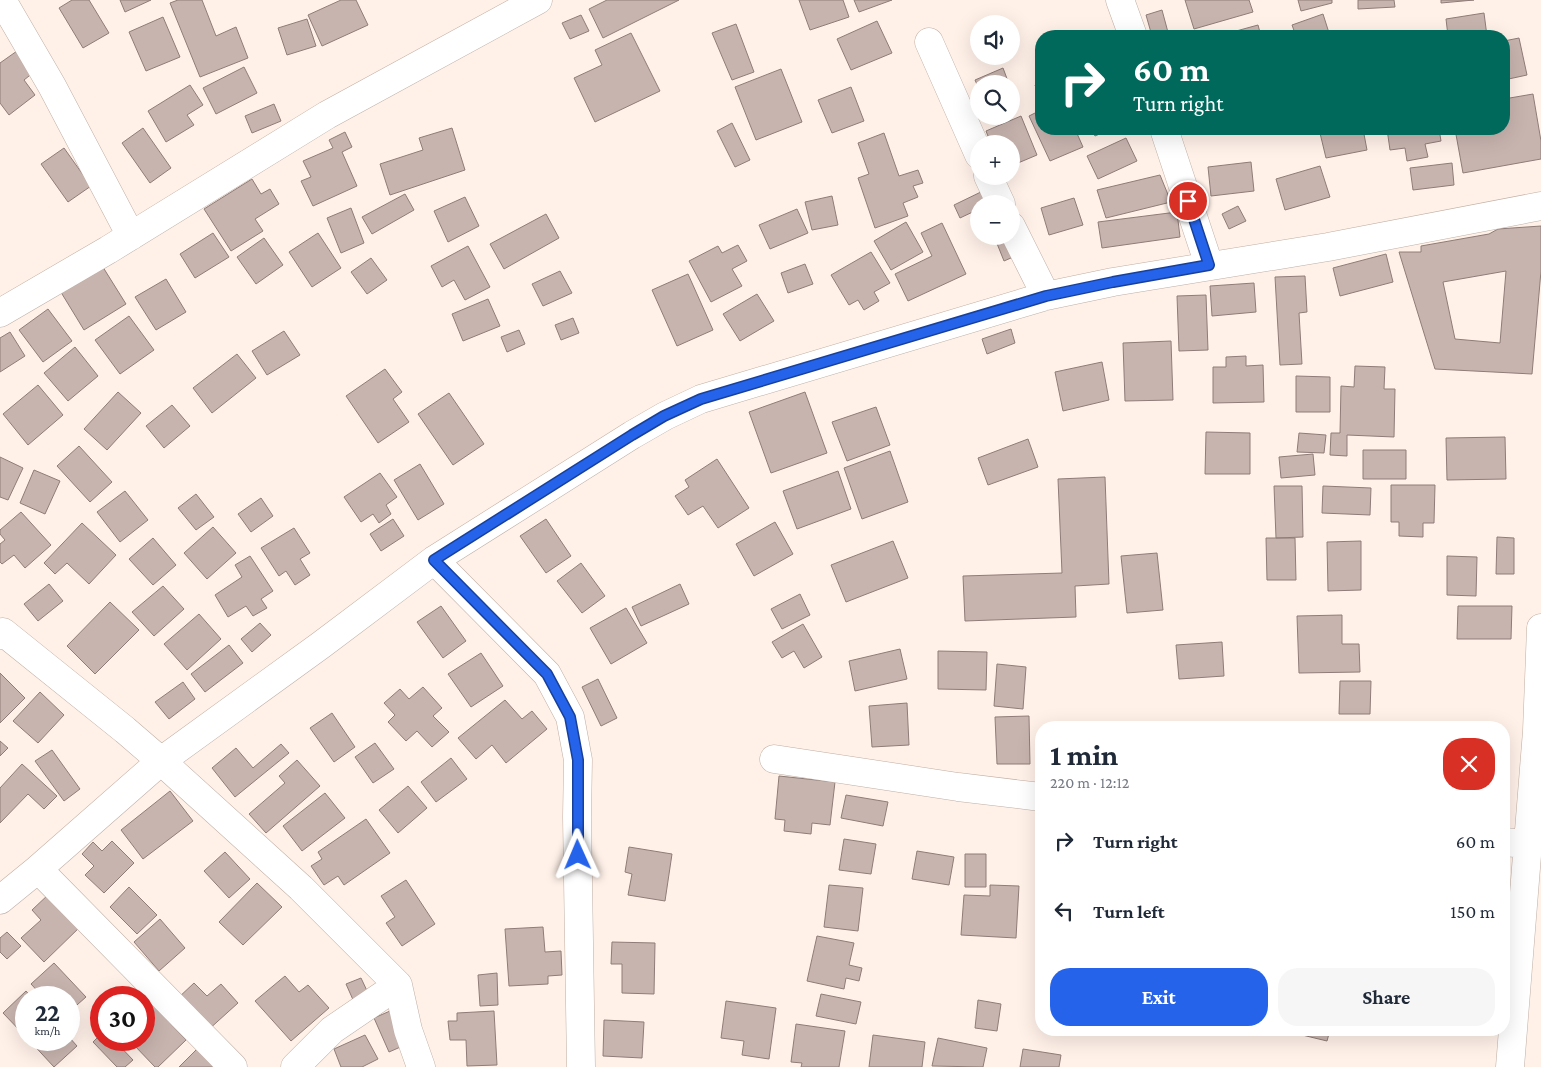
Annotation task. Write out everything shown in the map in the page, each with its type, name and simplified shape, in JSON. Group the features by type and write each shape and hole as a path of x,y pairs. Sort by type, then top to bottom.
{"street":[{"path":"2,0 52,86 131,236"},
{"path":"0,313 131,236 327,115 538,0"},
{"path":"1120,0 1131,30"},
{"path":"929,42 970,135"},
{"path":"1166,135 1209,265"},
{"path":"0,900 161,761 434,560 632,435 664,416 701,399 1046,296 1113,282 1328,246 1541,206"},
{"path":"1020,244 1046,296"},
{"path":"434,560 547,674 570,717 578,760 577,817 581,1067"},
{"path":"1510,1067 1516,843 1539,733 1541,628"},
{"path":"1,632 125,730 161,761 301,888 398,985 408,1030 421,1067"},
{"path":"774,759 958,787 1035,796"},
{"path":"38,869 233,1067"},
{"path":"295,1067 332,1030 398,985"}],"building":[{"path":"72,0 89,0 109,33 83,48 59,8"},
{"path":"120,0 151,0 125,12"},
{"path":"178,0 202,0 216,36 236,27 248,58 200,77 170,3"},
{"path":"341,0 356,0 368,25 322,46 308,15"},
{"path":"607,0 679,0 603,38 589,9"},
{"path":"799,0 843,0 849,17 810,30"},
{"path":"854,0 892,0 859,12"},
{"path":"1185,0 1249,0 1253,12 1194,29"},
{"path":"1298,0 1332,0 1332,3 1301,11"},
{"path":"1358,0 1394,0 1395,7 1358,9"},
{"path":"1441,0 1474,0 1441,3"},
{"path":"1162,10 1167,30 1150,30 1146,15"},
{"path":"1484,13 1486,30 1447,30 1446,19"},
{"path":"1323,14 1328,30 1294,30 1292,25"},
{"path":"581,15 589,31 570,39 562,23"},
{"path":"163,17 180,57 146,71 129,32"},
{"path":"307,19 316,46 287,55 278,28"},
{"path":"877,21 892,53 851,70 837,39"},
{"path":"736,24 754,72 732,80 712,33"},
{"path":"1258,25 1259,30 1240,30"},
{"path":"631,33 660,91 595,122 574,78 602,65 595,50"},
{"path":"1519,38 1527,75 1510,79 1510,40"},
{"path":"17,51 34,72 24,80 35,95 9,115 0,103 0,63"},
{"path":"244,67 257,93 216,114 203,88"},
{"path":"1003,68 1006,75 987,75"},
{"path":"781,69 802,122 756,140 735,87"},
{"path":"190,85 203,105 187,115 194,125 166,142 148,111"},
{"path":"851,87 864,121 832,133 818,100"},
{"path":"1533,94 1541,141 1541,159 1463,173 1456,135 1510,135 1510,98"},
{"path":"274,104 281,121 252,133 245,116"},
{"path":"1035,113 1035,129 1029,116"},
{"path":"1020,116 1037,155 1020,162 1020,135 988,135 986,131 1000,125 1020,125"},
{"path":"732,123 750,160 735,167 717,131"},
{"path":"143,128 171,168 150,183 122,143"},
{"path":"452,128 465,170 390,195 380,164 423,150 419,138"},
{"path":"345,132 352,147 342,152 357,186 313,206 301,181 311,177 303,161 333,148 329,140"},
{"path":"884,133 899,176 918,170 923,183 913,186 918,197 903,203 908,216 875,228 858,178 869,174 858,143"},
{"path":"1038,135 1078,135 1083,147 1050,161"},
{"path":"1320,135 1364,135 1367,150 1326,158"},
{"path":"1388,135 1440,135 1441,141 1425,144 1428,157 1407,161 1405,148 1390,150"},
{"path":"1126,138 1137,161 1098,179 1087,156"},
{"path":"64,148 91,186 68,202 41,164"},
{"path":"1251,162 1254,191 1211,196 1208,167"},
{"path":"1452,163 1454,185 1413,190 1410,168"},
{"path":"1320,166 1330,197 1285,210 1276,179"},
{"path":"1160,175 1171,202 1106,218 1097,190"},
{"path":"252,179 261,194 270,189 279,204 255,219 263,231 231,251 204,209"},
{"path":"985,190 986,195 975,195"},
{"path":"405,194 414,210 372,234 362,217"},
{"path":"832,196 838,225 812,230 805,202"},
{"path":"465,197 479,226 448,242 434,211"},
{"path":"970,197 970,213 960,218 954,205"},
{"path":"1074,198 1083,225 1049,235 1041,208"},
{"path":"1238,206 1246,221 1229,229 1222,214"},
{"path":"351,208 364,243 341,253 327,218"},
{"path":"797,209 808,233 770,249 759,225"},
{"path":"1177,212 1180,237 1102,248 1098,222"},
{"path":"546,214 559,238 504,269 490,244"},
{"path":"906,222 923,252 891,270 874,241"},
{"path":"942,223 966,274 908,301 895,274 932,256 921,233"},
{"path":"1541,226 1541,271 1532,374 1435,369 1399,252 1421,252 1421,246 1489,234 1498,229","holes":["1506,271 1500,343 1455,339 1443,282"]},
{"path":"213,233 229,257 195,278 180,254"},
{"path":"318,233 341,268 312,287 289,252"},
{"path":"264,238 283,265 256,284 237,257"},
{"path":"738,245 747,261 732,269 742,286 711,302 689,261 718,246 722,253"},
{"path":"998,245 1016,245 1020,254 1004,261"},
{"path":"468,246 490,287 465,300 454,280 442,287 431,266"},
{"path":"871,252 890,283 874,292 879,301 864,310 858,300 849,305 831,275"},
{"path":"1386,254 1393,282 1340,296 1333,268"},
{"path":"371,258 387,280 367,294 351,272"},
{"path":"101,264 126,304 84,330 59,289"},
{"path":"805,264 813,284 788,293 781,273"},
{"path":"560,271 572,293 543,306 532,284"},
{"path":"688,274 713,330 677,346 652,290"},
{"path":"1305,276 1307,312 1299,313 1302,364 1280,365 1275,277"},
{"path":"166,279 186,312 156,330 135,297"},
{"path":"1254,283 1256,312 1212,316 1210,286"},
{"path":"757,294 774,321 740,341 723,314"},
{"path":"1206,295 1208,350 1179,351 1177,296"},
{"path":"488,299 500,326 463,341 452,314"},
{"path":"48,309 72,341 43,362 19,330"},
{"path":"129,316 154,350 120,374 95,340"},
{"path":"573,318 579,333 561,340 555,325"},
{"path":"1011,329 1015,343 987,354 982,339"},
{"path":"519,330 525,344 507,352 501,337"},
{"path":"284,331 300,355 267,375 252,351"},
{"path":"10,332 25,356 0,372 0,338"},
{"path":"1171,341 1173,400 1125,401 1123,343"},
{"path":"75,347 98,376 68,401 44,373"},
{"path":"237,354 256,378 212,413 193,388"},
{"path":"1246,356 1246,366 1263,365 1264,402 1213,403 1213,367 1226,367 1226,357"},
{"path":"1102,362 1109,400 1063,411 1055,372"},
{"path":"1355,366 1385,367 1384,389 1395,389 1394,437 1347,435 1347,456 1330,455 1331,433 1340,433 1341,386 1354,387"},
{"path":"385,369 402,392 393,399 409,422 378,443 346,396"},
{"path":"1296,376 1330,377 1330,412 1296,412"},
{"path":"38,385 63,415 28,445 3,414"},
{"path":"118,392 141,413 107,450 84,429"},
{"path":"805,392 827,453 771,473 749,412"},
{"path":"449,393 484,444 453,465 418,414"},
{"path":"172,405 190,426 164,448 146,426"},
{"path":"876,407 890,445 847,461 832,422"},
{"path":"1206,432 1250,433 1250,474 1205,474"},
{"path":"1299,433 1326,435 1324,453 1297,452"},
{"path":"1505,437 1506,479 1447,480 1446,438"},
{"path":"1028,439 1038,467 988,485 978,458"},
{"path":"79,446 112,482 90,502 57,466"},
{"path":"1363,450 1406,450 1406,479 1363,479"},
{"path":"890,451 908,502 862,519 844,468"},
{"path":"1313,454 1315,475 1281,478 1279,457"},
{"path":"0,457 23,468 8,500 0,497"},
{"path":"717,459 749,508 718,528 703,506 688,515 675,496 689,487 685,480"},
{"path":"420,464 444,504 418,520 394,480"},
{"path":"34,470 60,481 45,514 20,503"},
{"path":"838,471 851,509 797,529 783,491"},
{"path":"380,473 397,497 386,505 391,514 379,523 373,514 361,522 344,497"},
{"path":"1105,477 1109,584 1075,586 1076,617 965,621 963,576 1062,573 1058,479"},
{"path":"1391,485 1435,485 1434,523 1423,523 1423,537 1399,536 1399,522 1391,522"},
{"path":"1274,486 1302,486 1303,537 1276,538"},
{"path":"1323,486 1371,488 1370,515 1322,513"},
{"path":"125,491 148,520 120,542 97,512"},
{"path":"196,494 214,517 196,530 178,508"},
{"path":"261,498 273,516 251,532 238,514"},
{"path":"21,512 51,545 25,568 14,555 2,564 0,562 0,544 5,540 0,534 0,530"},
{"path":"393,519 404,536 381,551 370,534"},
{"path":"546,519 571,556 546,573 520,536"},
{"path":"775,522 793,554 754,576 736,544"},
{"path":"82,523 116,555 89,584 67,563 55,574 44,563"},
{"path":"213,527 236,553 207,579 184,553"},
{"path":"294,528 310,553 300,559 310,575 295,585 286,571 279,576 261,548"},
{"path":"1497,537 1514,538 1514,574 1496,574"},
{"path":"153,538 176,565 153,585 129,559"},
{"path":"1266,538 1295,538 1296,580 1267,580"},
{"path":"893,541 908,578 846,602 831,565"},
{"path":"1361,541 1361,590 1328,591 1327,542"},
{"path":"1157,553 1163,610 1127,613 1121,556"},
{"path":"250,556 273,591 261,599 267,608 253,616 246,606 228,617 215,595 242,577 235,565"},
{"path":"1447,556 1477,557 1476,596 1447,595"},
{"path":"581,563 605,596 582,613 557,581"},
{"path":"49,584 63,601 38,621 24,604"},
{"path":"680,584 689,604 641,626 632,607"},
{"path":"163,586 184,609 154,636 132,612"},
{"path":"800,594 810,615 782,629 771,609"},
{"path":"110,602 139,630 95,674 67,646"},
{"path":"441,606 466,641 443,658 417,622"},
{"path":"1458,606 1512,606 1511,639 1457,639"},
{"path":"626,608 647,643 611,664 590,628"},
{"path":"199,614 221,639 187,670 164,644"},
{"path":"1342,615 1342,644 1359,644 1360,672 1299,673 1297,616"},
{"path":"260,623 271,635 252,652 241,639"},
{"path":"803,624 822,657 804,668 794,651 782,658 772,642"},
{"path":"1222,642 1224,676 1179,679 1176,645"},
{"path":"229,645 243,663 205,692 191,674"},
{"path":"900,649 907,679 855,691 849,661"},
{"path":"938,651 987,652 986,690 938,689"},
{"path":"481,653 503,686 471,707 448,674"},
{"path":"997,664 1026,667 1023,709 994,706"},
{"path":"0,673 25,698 0,723"},
{"path":"598,679 617,718 601,726 582,687"},
{"path":"1340,681 1371,681 1370,714 1339,714"},
{"path":"183,682 195,699 169,719 155,702"},
{"path":"423,687 442,708 433,716 449,732 432,747 417,731 406,741 388,722 395,715 384,703 400,689 409,699"},
{"path":"40,692 64,715 38,743 13,721"},
{"path":"505,700 522,719 532,711 547,729 506,763 492,745 476,759 458,738"},
{"path":"907,703 909,745 872,747 869,706"},
{"path":"332,713 355,747 334,762 310,728"},
{"path":"1029,716 1030,764 997,764 995,717"},
{"path":"0,741 8,748 0,756"},
{"path":"375,743 394,769 373,783 355,757"},
{"path":"281,744 289,753 235,797 212,768 236,748 253,768"},
{"path":"52,750 80,789 64,801 35,761"},
{"path":"451,758 467,779 436,802 421,782"},
{"path":"297,760 320,786 266,833 249,814 285,783 279,776"},
{"path":"22,764 57,796 44,809 28,794 0,823 0,788"},
{"path":"779,776 835,782 830,825 812,823 811,834 784,831 785,820 775,819"},
{"path":"408,786 427,808 398,833 379,810"},
{"path":"170,791 193,821 143,859 121,830"},
{"path":"325,793 345,818 302,851 283,826"},
{"path":"846,795 888,802 883,826 841,818"},
{"path":"366,819 390,853 344,885 338,876 324,885 311,866 322,859 318,852"},
{"path":"844,839 876,844 871,874 839,870"},
{"path":"112,841 134,863 104,893 85,875 94,866 82,854 93,842 102,851"},
{"path":"629,847 672,854 665,901 628,895 632,874 625,872"},
{"path":"917,851 954,857 949,885 912,879"},
{"path":"225,852 250,879 229,898 204,871"},
{"path":"965,854 986,854 986,887 965,887"},
{"path":"406,880 435,924 402,946 386,923 395,917 381,896"},
{"path":"257,883 282,907 243,945 219,922"},
{"path":"829,885 863,888 858,931 824,927"},
{"path":"990,885 1019,886 1016,938 961,935 964,895 990,896"},
{"path":"129,887 157,915 137,934 110,907"},
{"path":"50,893 82,925 44,962 21,938 41,920 32,910"},
{"path":"160,919 185,948 159,971 134,942"},
{"path":"543,927 545,952 561,951 562,975 548,976 548,984 509,986 505,929"},
{"path":"7,932 21,946 7,959 0,952 0,938"},
{"path":"817,936 854,943 849,965 862,968 859,981 846,978 844,989 807,981"},
{"path":"612,942 655,943 654,994 622,993 622,964 611,964"},
{"path":"54,963 76,986 33,986 31,984"},
{"path":"497,973 498,1005 480,1006 478,975"},
{"path":"285,976 299,992 308,985 329,1008 291,1041 255,1001"},
{"path":"361,978 369,995 354,1002 346,984"},
{"path":"194,983 207,996 221,984 238,1003 207,1031 177,999"},
{"path":"80,991 86,997 80,1002"},
{"path":"821,994 861,1002 856,1024 816,1016"},
{"path":"978,1000 1001,1004 997,1031 975,1028"},
{"path":"726,1001 776,1008 769,1059 742,1055 744,1041 721,1038"},
{"path":"15,1002 15,1026 3,1013"},
{"path":"155,1007 186,1040 158,1067 155,1067 140,1051 155,1051"},
{"path":"390,1011 405,1045 389,1052 374,1018"},
{"path":"494,1011 497,1065 467,1066 466,1040 450,1040 448,1021 457,1021 457,1013"},
{"path":"604,1020 644,1022 642,1058 603,1056"},
{"path":"796,1024 845,1031 839,1067 801,1067 802,1063 791,1062"},
{"path":"365,1035 378,1059 362,1067 341,1067 334,1049"},
{"path":"873,1035 925,1042 922,1067 869,1067"},
{"path":"1306,1036 1328,1036 1327,1041"},
{"path":"938,1038 987,1048 983,1067 932,1066"},
{"path":"197,1049 215,1067 179,1067"},
{"path":"1023,1049 1061,1055 1059,1067 1020,1067"},
{"path":"39,1051 72,1051 54,1067"},
{"path":"102,1051 124,1051 133,1060 125,1067 117,1067"}],"route":[{"path":"578,855 578,760 570,717 547,674 434,560 632,435 664,416 701,399 1046,296 1209,265 1188,201"}]}
